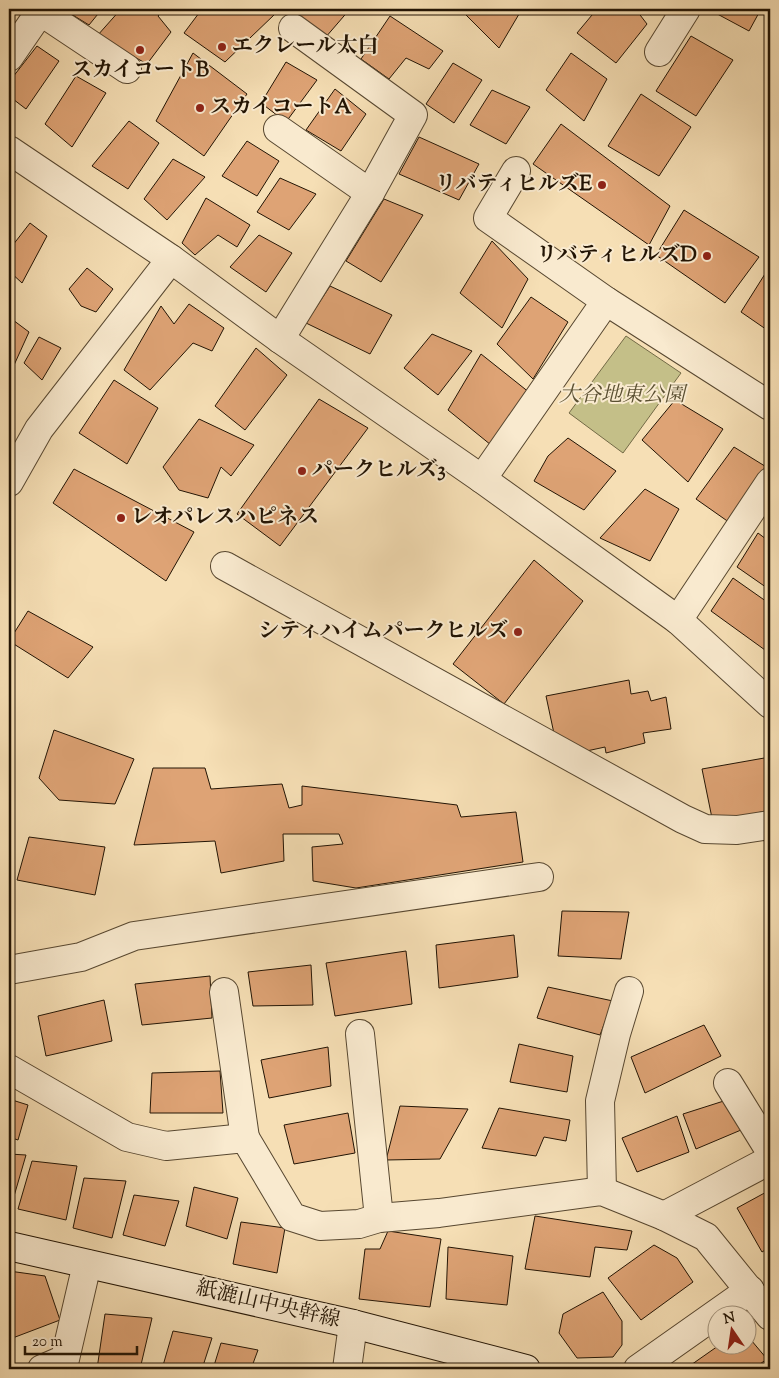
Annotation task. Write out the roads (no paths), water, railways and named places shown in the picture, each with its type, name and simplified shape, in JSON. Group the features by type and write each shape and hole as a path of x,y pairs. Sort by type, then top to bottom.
{"street":[{"path":"659,52 686,9"},
{"path":"9,57 41,10 127,68"},
{"path":"280,339 370,193 413,115 293,28"},
{"path":"278,129 370,193"},
{"path":"9,150 171,259 280,339 482,479 678,620 770,704"},
{"path":"516,171 488,218 606,301 770,406"},
{"path":"9,482 39,429 171,259"},
{"path":"482,479 606,301"},
{"path":"678,620 770,482"},
{"path":"225,566 705,830 737,830 770,825"},
{"path":"9,970 81,958 134,936 538,877"},
{"path":"602,1191 600,1101 616,1034 629,991"},
{"path":"224,992 245,1138 292,1217 320,1226 359,1224 378,1218 439,1213 602,1191 664,1216 706,1237 770,1316"},
{"path":"360,1034 378,1218"},
{"path":"9,1069 127,1137 166,1146 245,1138"},
{"path":"728,1083 770,1151"},
{"path":"664,1216 770,1160"},
{"name":"紙漉山中央幹線","path":"9,1246 353,1324 526,1369"},
{"path":"42,1369 65,1359 87,1264"},
{"path":"638,1369 750,1290"},
{"path":"347,1369 353,1324"}],"place":[{"name":"エクレール太白","path":"222,47"},
{"name":"スカイコートB","path":"140,50"},
{"name":"スカイコートA","path":"200,108"},
{"name":"リバティヒルズE","path":"602,185"},
{"name":"リバティヒルズD","path":"707,256"},
{"name":"パークヒルズ3","path":"302,471"},
{"name":"レオパレスハピネス","path":"121,518"},
{"name":"シティハイムパークヒルズ","path":"518,632"}],"park label":[{"name":"大谷地東公園","path":"622,396"}]}
